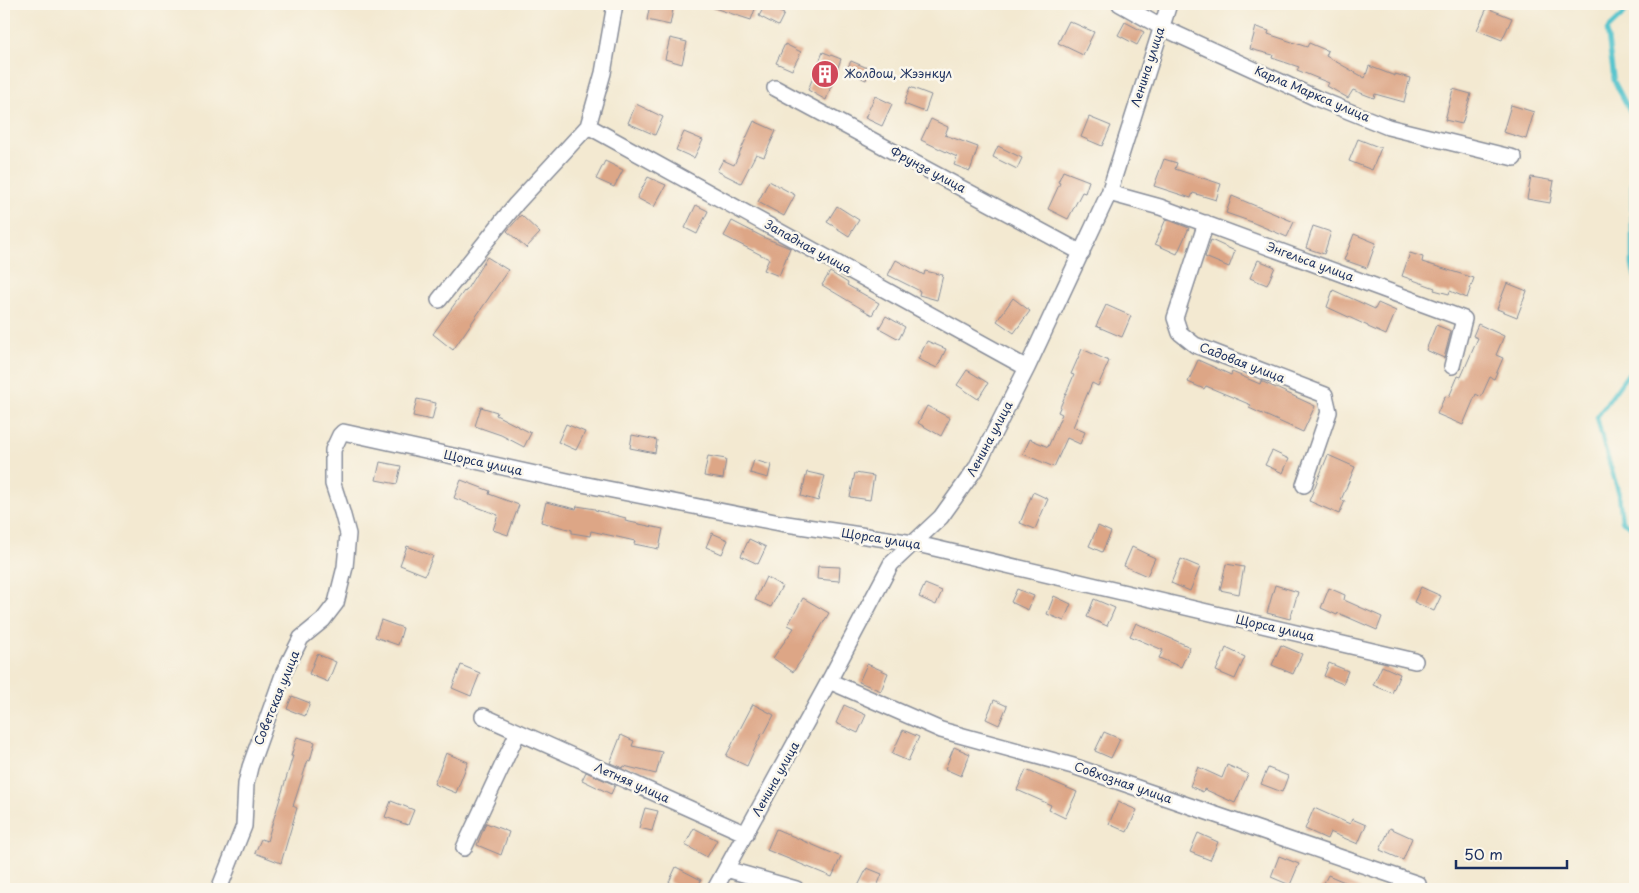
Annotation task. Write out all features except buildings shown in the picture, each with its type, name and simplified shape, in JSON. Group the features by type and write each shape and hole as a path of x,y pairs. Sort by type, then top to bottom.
{"street":[{"path":"439,300 516,204 588,126 604,73 615,4"},
{"name":"Карла Маркса улица","path":"1120,4 1161,27 1316,98 1388,126 1514,158"},
{"name":"Ленина улица","path":"714,889 746,834 891,564 941,518 976,468 1027,368 1109,192 1169,4"},
{"name":"Фрунзе улица","path":"775,88 1082,253"},
{"name":"Западная улица","path":"588,126 1027,368"},
{"name":"Энгельса улица","path":"1109,192 1206,223 1464,319 1452,366"},
{"name":"Садовая улица","path":"1206,223 1175,318 1180,333 1195,345 1324,395 1329,412 1304,485"},
{"name":"Щорса улица","path":"343,432 572,482 752,517 913,543 1415,661"},
{"name":"Советская улица","path":"219,889 244,826 246,784 250,767 284,672 301,638 323,620 336,603 345,567 348,534 333,484 333,450 340,434 343,432"},
{"name":"Совхозная улица","path":"829,681 941,730 1073,766 1418,884"},
{"name":"Летняя улица","path":"483,716 746,834"},
{"path":"464,848 518,732"},
{"path":"726,869 796,889"}],"waterway":[{"path":"1628,4 1624,14 1607,30 1614,81 1634,119 1635,126"},
{"path":"1635,165 1632,185 1632,265 1635,277"},
{"path":"1635,364 1597,417 1619,494 1622,521 1635,529"}],"place":[{"name":"Жолдош, Жээнкул","path":"825,74"}]}
